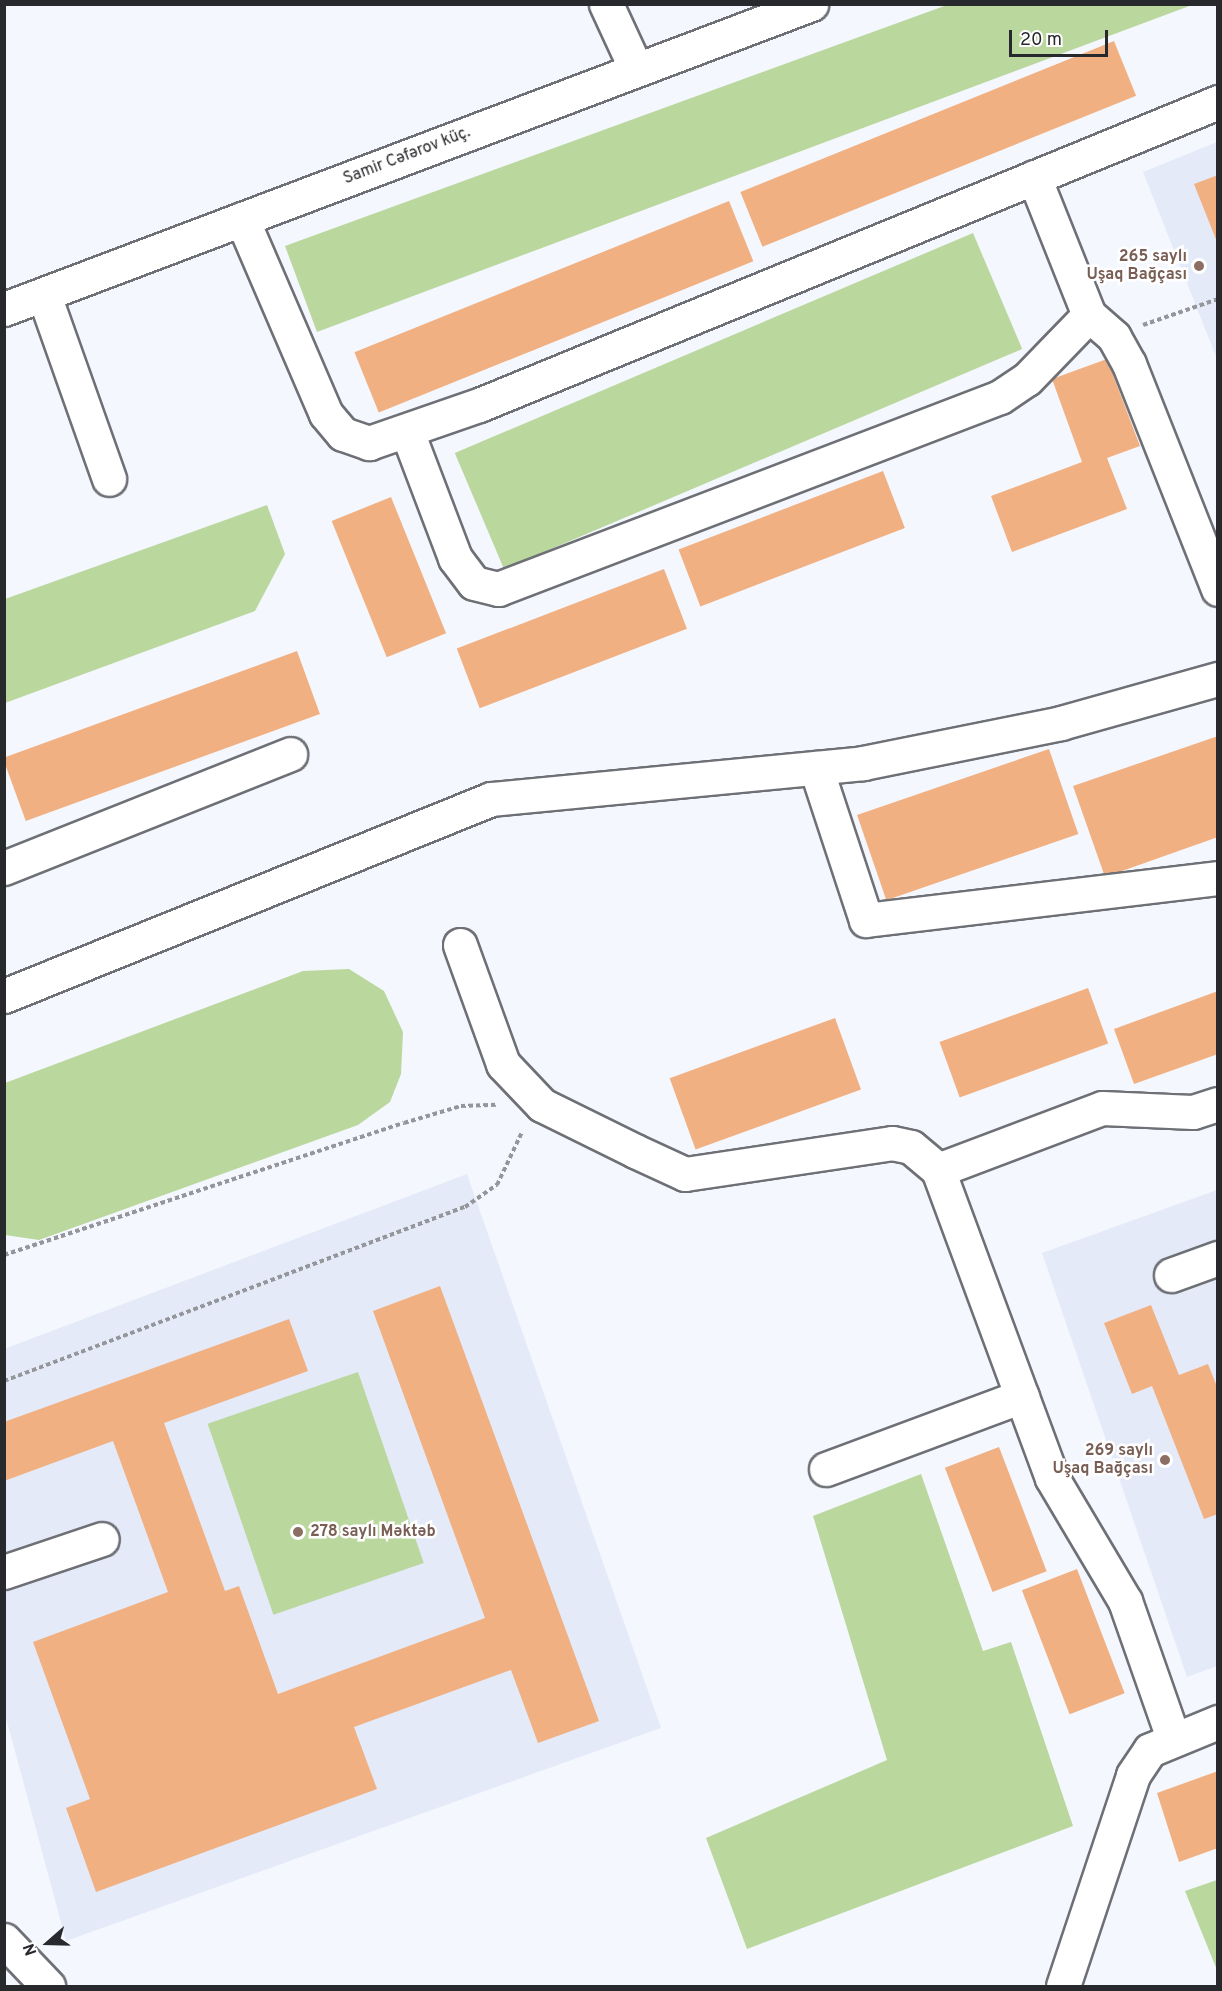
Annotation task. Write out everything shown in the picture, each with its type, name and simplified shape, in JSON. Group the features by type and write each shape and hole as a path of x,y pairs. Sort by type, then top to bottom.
{"street":[{"path":"606,4 636,69"},
{"name":"Samir Cəfərov küç.","path":"4,309 811,4"},
{"path":"242,219 326,414 342,434 369,443 408,434 1218,102"},
{"path":"1034,177 1089,315 1114,337 1218,589"},
{"path":"44,295 109,479"},
{"path":"408,434 455,558 474,583 498,588 1000,397 1027,379 1089,315"},
{"path":"4,996 491,799 816,768 1061,723 1218,679"},
{"path":"4,868 290,754"},
{"path":"816,768 866,920 1218,878"},
{"path":"460,945 503,1064 542,1105 685,1174 892,1143 911,1147 938,1170 1064,1504 1125,1602 1173,1738"},
{"path":"938,1170 1102,1108 1193,1112 1218,1104"},
{"path":"1172,1275 1218,1258"},
{"path":"826,1469 1022,1396"},
{"path":"4,1572 102,1539"},
{"path":"1063,1986 1133,1775 1150,1750 1173,1738 1218,1722"},
{"path":"4,1940 48,1986"}],"path":[{"path":"1114,337 1218,299"},
{"path":"4,1255 461,1106 542,1105"},
{"path":"4,1381 465,1207 497,1185 525,1124 542,1105"}],"shaded area":[{"name":"265 saylı Uşaq Bağçası","path":"1217,142 1217,359 1143,172"},
{"name":"278 saylı Məktəb","path":"467,1174 661,1728 66,1941 5,1714 4,1349"},
{"name":"269 saylı Uşaq Bağçası","path":"1217,1190 1217,1666 1187,1677 1042,1253"}],"green space":[{"path":"947,5 1192,5 317,332 285,246"},
{"path":"973,233 1022,349 504,569 455,453"},
{"path":"267,505 285,554 255,611 5,703 5,599"},
{"path":"349,969 384,991 403,1032 401,1074 390,1102 358,1125 39,1240 5,1235 5,1083 303,971"},
{"path":"358,1372 424,1563 273,1615 208,1424"},
{"path":"921,1474 983,1651 1011,1642 1073,1826 747,1949 706,1838 887,1760 813,1516"},
{"path":"1218,1880 1217,1970 1185,1891"}],"building":[{"path":"1114,41 1136,96 762,247 740,192"},
{"path":"1218,175 1218,242 1217,242 1194,184"},
{"path":"729,201 753,261 379,413 354,352"},
{"path":"1107,359 1140,446 1107,458 1127,509 1012,552 991,496 1082,462 1052,379"},
{"path":"883,471 905,528 700,606 679,549"},
{"path":"391,497 446,633 387,657 332,521"},
{"path":"664,569 687,629 480,708 457,649"},
{"path":"297,651 320,714 26,821 4,758"},
{"path":"1218,736 1218,837 1105,877 1073,786"},
{"path":"1049,749 1078,834 886,900 857,815"},
{"path":"1088,988 1108,1043 960,1097 940,1042"},
{"path":"1218,991 1218,1054 1134,1084 1114,1029"},
{"path":"835,1018 861,1089 696,1150 670,1078"},
{"path":"440,1286 599,1721 538,1743 511,1670 354,1727 377,1789 96,1892 66,1808 90,1799 33,1642 168,1592 113,1441 4,1481 4,1422 289,1319 308,1371 164,1423 225,1591 239,1586 278,1694 485,1618 373,1311"},
{"path":"1151,1305 1179,1375 1208,1364 1218,1389 1218,1514 1204,1519 1152,1386 1132,1394 1104,1323"},
{"path":"999,1447 1047,1571 993,1592 945,1468"},
{"path":"1077,1569 1125,1693 1070,1714 1022,1590"},
{"path":"1218,1771 1218,1848 1179,1862 1157,1793"}],"place":[{"name":"265 saylı Uşaq Bağçası","path":"1199,266"},
{"name":"269 saylı Uşaq Bağçası","path":"1165,1460"},
{"name":"278 saylı Məktəb","path":"298,1532"}]}
